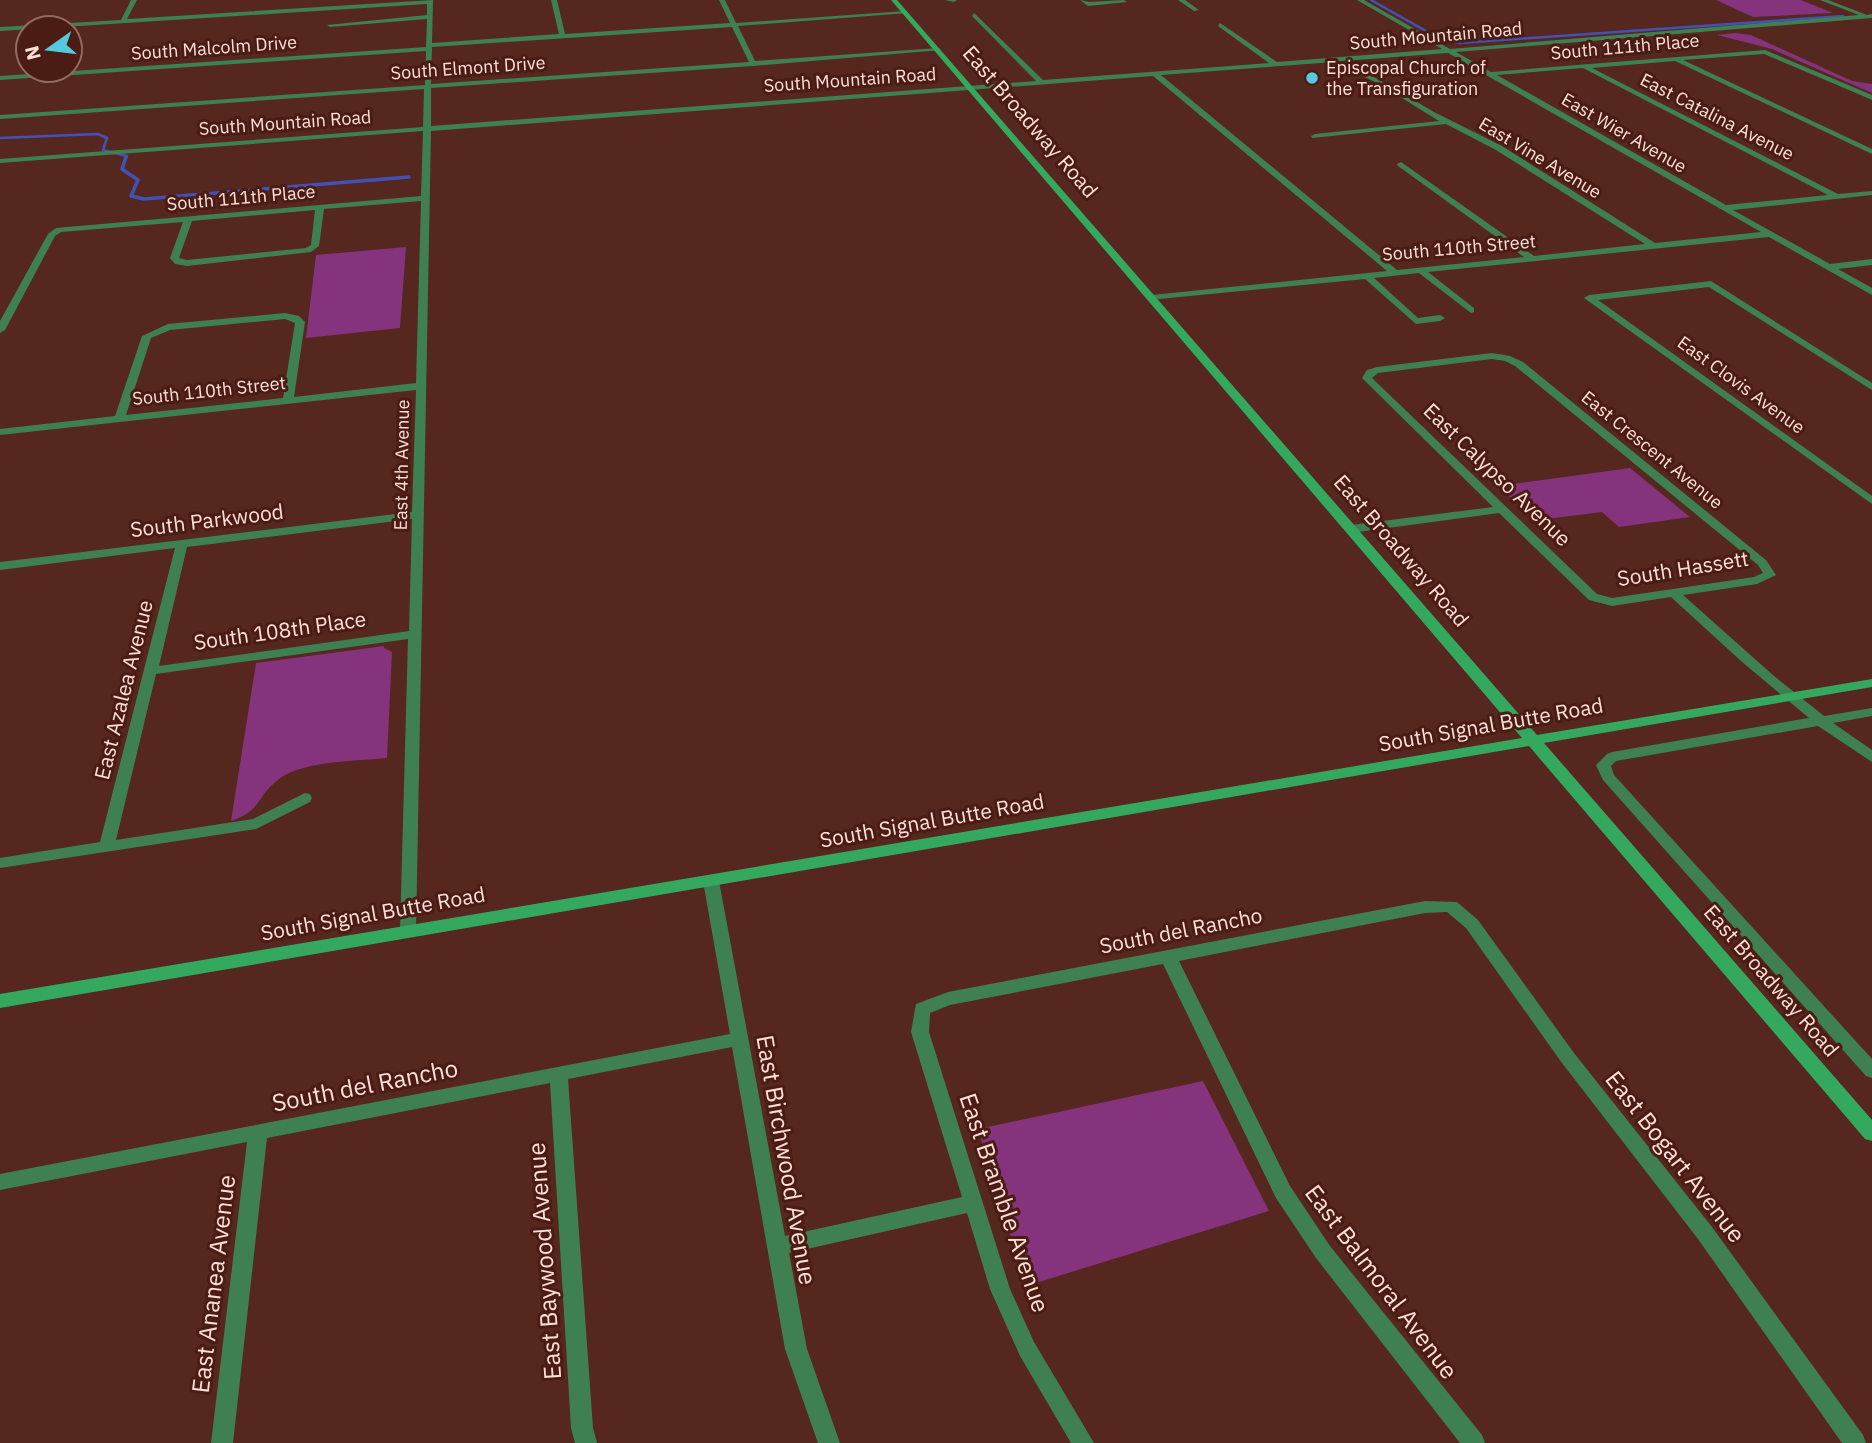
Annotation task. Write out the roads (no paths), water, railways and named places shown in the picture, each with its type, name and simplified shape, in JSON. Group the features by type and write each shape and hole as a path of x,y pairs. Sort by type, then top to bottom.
{"main road":[{"name":"East Broadway Road","path":"894,0 1872,1133"},
{"name":"South Signal Butte Road","path":"0,1001 1872,683"}],"street":[{"path":"123,21 134,0"},
{"path":"554,0 562,36"},
{"path":"722,0 753,64"},
{"path":"948,0 954,0"},
{"path":"1181,0 1196,10"},
{"name":"East Wier Avenue","path":"1360,0 1872,292"},
{"path":"1823,0 1871,17"},
{"path":"0,29 430,1"},
{"name":"East 4th Avenue","path":"408,931 430,1"},
{"path":"1085,2 1124,2"},
{"name":"South Malcolm Drive","path":"0,78 905,13"},
{"path":"974,15 1041,82"},
{"name":"South Mountain Road","path":"0,161 1871,17"},
{"path":"330,25 430,18"},
{"path":"1220,25 1275,64"},
{"name":"South Elmont Drive","path":"0,117 938,50"},
{"name":"South 111th Place","path":"1488,74 1765,51 1872,98"},
{"path":"1675,59 1872,152"},
{"name":"East Vine Avenue","path":"1335,60 1383,83 1447,122 1500,148 1653,246"},
{"name":"East Catalina Avenue","path":"1584,66 1836,196"},
{"path":"1154,73 1394,272"},
{"path":"1315,136 1447,122"},
{"path":"1401,164 1533,259"},
{"path":"1724,208 1872,193"},
{"name":"South 111th Place","path":"0,330 52,233 60,230 426,198"},
{"path":"189,218 174,258 178,262 201,262 308,250 315,246 320,207"},
{"name":"South 110th Street","path":"1152,299 1770,234"},
{"path":"1829,267 1872,262"},
{"path":"1419,269 1471,310"},
{"path":"1366,275 1416,321 1440,318"},
{"name":"East Clovis Avenue","path":"1872,387 1711,284 1589,298 1872,501"},
{"path":"119,419 147,336 168,327 285,316 296,318 300,322 288,400"},
{"name":"East Crescent Avenue","path":"1368,374 1377,370 1492,356 1519,363 1741,546 1768,569 1770,575"},
{"name":"East Calypso Avenue","path":"1368,374 1370,381 1585,591 1602,601"},
{"name":"South 110th Street","path":"0,432 421,386"},
{"path":"1351,528 1501,509"},
{"name":"South Parkwood","path":"0,566 418,515"},
{"name":"East Azalea Avenue","path":"107,847 182,544"},
{"name":"South Hassett","path":"1602,601 1674,593 1757,580 1770,575"},
{"path":"1674,593 1792,697 1872,757"},
{"name":"South 108th Place","path":"151,671 415,634"},
{"path":"1821,721 1872,712"},
{"name":"East Broadway Road","path":"1821,721 1612,757 1603,765 1608,777 1872,1071"},
{"path":"0,863 256,824 305,798"},
{"name":"East Birchwood Avenue","path":"711,881 796,1349 829,1443"},
{"name":"South del Rancho","path":"922,1009 947,999 1425,907 1451,906"},
{"name":"East Bogart Avenue","path":"1451,906 1472,924 1567,1058 1704,1233 1855,1443"},
{"name":"East Balmoral Avenue","path":"1168,956 1283,1192 1323,1252 1474,1443"},
{"name":"East Bramble Avenue","path":"922,1009 920,1032 1000,1289 1027,1349 1083,1443"},
{"name":"South del Rancho","path":"0,1182 740,1039"},
{"name":"East Baywood Avenue","path":"559,1075 582,1428 586,1443"},
{"name":"East Ananea Avenue","path":"222,1443 258,1132"},
{"path":"777,1247 973,1203"}],"waterway":[{"path":"1371,0 1440,39 1459,43 1843,16"},
{"path":"0,138 98,134 107,138 103,150 127,156 126,159"},
{"path":"126,157 122,169 138,180 131,196 144,199 409,177"}],"place":[{"name":"Episcopal Church of the Transfiguration","path":"1312,78"}]}
